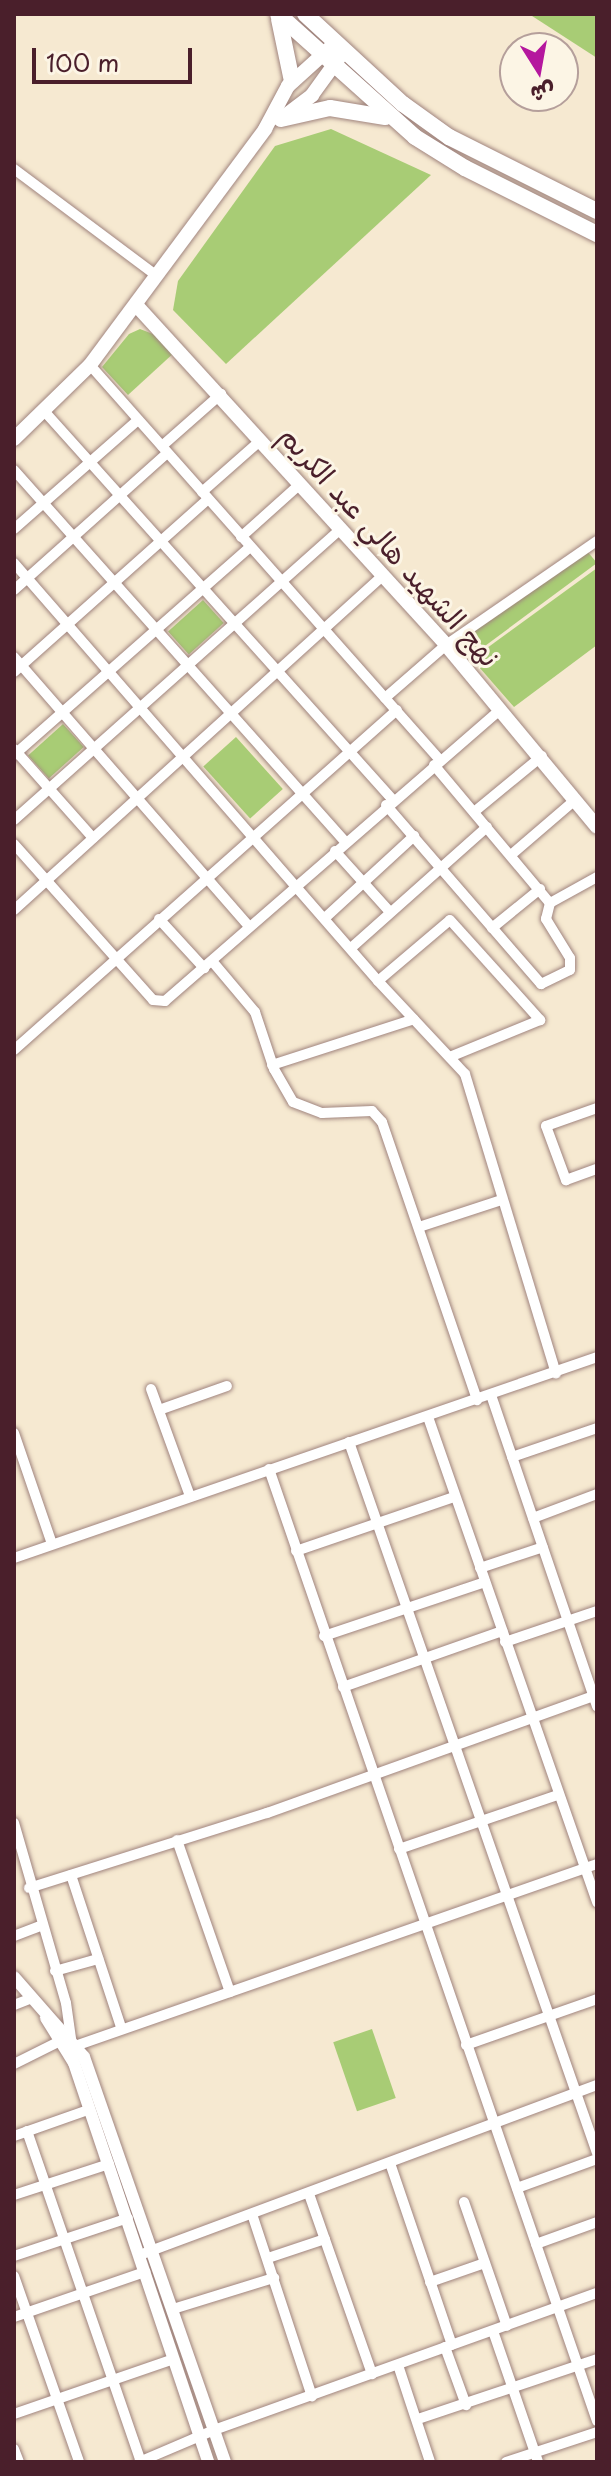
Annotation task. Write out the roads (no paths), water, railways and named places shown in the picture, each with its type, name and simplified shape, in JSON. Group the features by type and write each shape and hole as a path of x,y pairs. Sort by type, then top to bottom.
{"highway":[{"path":"277,14 391,119 465,168 597,234"},
{"path":"277,14 292,81"},
{"path":"305,14 339,48 449,137 597,211"},
{"path":"281,119 330,108 391,119"}],"main road":[{"path":"14,439 90,365 265,129 292,81 326,62 339,48"},
{"path":"265,129 312,95 326,62"},
{"name":"نهج الشهيد هالي عبد الكريم","path":"136,305 221,394 446,645 595,820"}],"street":[{"path":"14,169 157,276"},
{"path":"90,365 397,710 474,812 550,903"},
{"path":"14,590 120,495 221,394"},
{"path":"45,412 349,751 414,836 535,981 555,982 570,970 570,958 546,919 550,903 597,877"},
{"path":"14,529 138,420"},
{"path":"249,926 94,748 17,665 68,624 160,541 261,440"},
{"path":"14,470 158,628 230,717 345,842"},
{"path":"241,537 300,484"},
{"path":"14,820 341,529"},
{"path":"385,698 446,645 595,545"},
{"path":"93,838 15,752 250,547"},
{"path":"14,563 326,917 378,981 465,1074 556,1373"},
{"path":"14,910 383,575"},
{"path":"14,1050 397,710"},
{"path":"14,844 115,960 155,1001 165,1001 389,802 500,710"},
{"path":"474,812 542,756"},
{"path":"511,855 575,800"},
{"path":"351,948 487,827"},
{"path":"326,917 414,836"},
{"path":"335,851 390,912"},
{"path":"492,928 540,889"},
{"path":"159,919 255,1012 272,1065 293,1102 322,1113 377,1114 477,1400"},
{"path":"378,981 450,920 540,1020 450,1057"},
{"path":"272,1065 414,1019"},
{"path":"597,1108 546,1126 566,1180 597,1169"},
{"path":"419,1227 501,1200"},
{"path":"14,1558 597,1357"},
{"path":"159,1410 227,1386"},
{"path":"151,1389 190,1496"},
{"path":"29,1888 374,1775 531,1717 596,1699 491,1395"},
{"path":"428,1417 597,1902"},
{"path":"512,1457 597,1428"},
{"path":"14,1433 52,1544"},
{"path":"349,1442 597,2156 517,2188"},
{"path":"269,1469 597,2421"},
{"path":"533,1518 597,1494"},
{"path":"296,1551 454,1497"},
{"path":"480,1568 543,1547"},
{"path":"324,1636 485,1582"},
{"path":"343,1687 597,1611"},
{"path":"399,1849 558,1795"},
{"path":"14,1823 29,1888 55,1971 74,2063 88,2110 128,2218 208,2462"},
{"path":"177,1840 230,1992"},
{"path":"14,2064 70,2041 230,1992 597,1864"},
{"path":"71,1875 121,2027"},
{"path":"14,1936 40,1926"},
{"path":"55,1971 98,1959"},
{"path":"14,1977 70,2041 154,2250 225,2462"},
{"path":"466,2045 597,1999"},
{"path":"14,2005 35,2001"},
{"path":"140,2255 597,2085"},
{"path":"14,2136 88,2110"},
{"path":"27,2131 140,2462 200,2439 214,2430 597,2293"},
{"path":"390,2163 430,2282 466,2405"},
{"path":"14,2195 109,2164"},
{"path":"309,2194 372,2374"},
{"path":"464,2202 507,2326"},
{"path":"252,2214 312,2396"},
{"path":"14,2256 128,2218"},
{"path":"536,2244 597,2222"},
{"path":"268,2258 325,2239"},
{"path":"430,2282 485,2263"},
{"path":"14,2317 145,2272"},
{"path":"14,2276 79,2462"},
{"path":"173,2309 274,2278"},
{"path":"493,2331 537,2457"},
{"path":"14,2414 174,2359"},
{"path":"418,2419 597,2359"},
{"path":"398,2365 430,2462"},
{"path":"506,2462 537,2457 597,2432"},
{"path":"14,2449 19,2462"}]}
